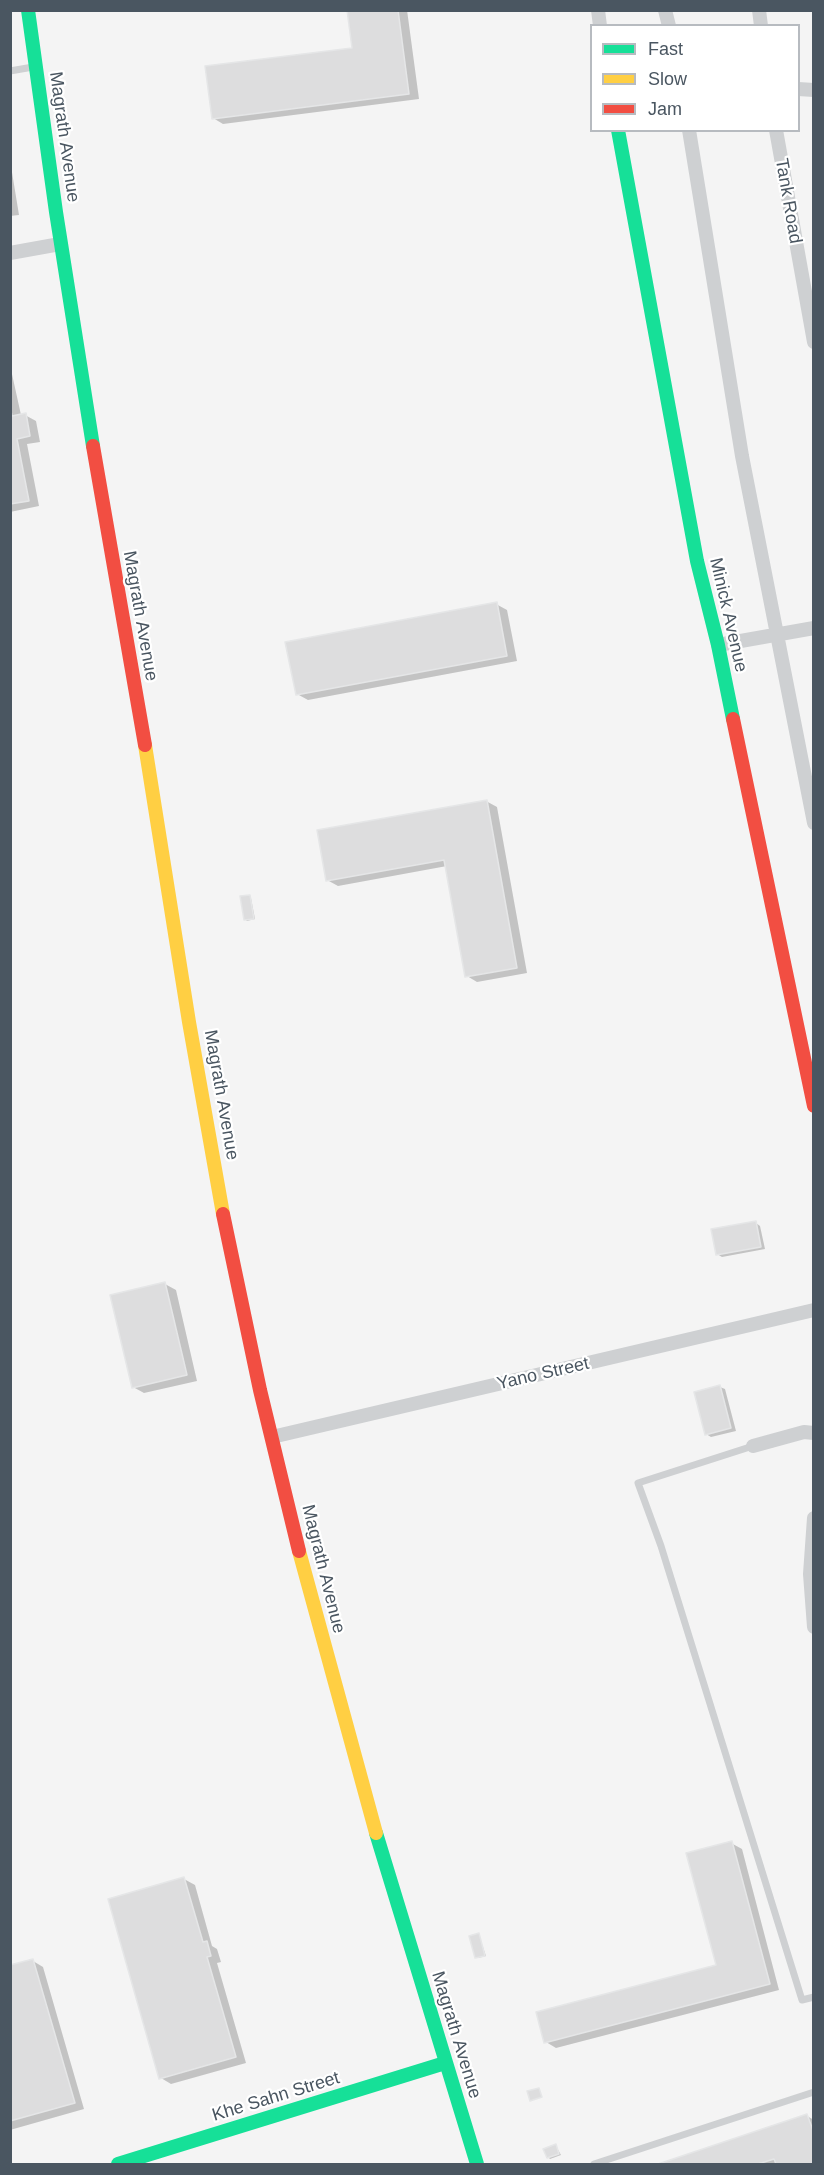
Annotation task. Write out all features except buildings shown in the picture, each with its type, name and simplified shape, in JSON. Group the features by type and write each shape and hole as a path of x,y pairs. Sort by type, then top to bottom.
{"main road":[{"name":"Magrath Avenue","path":"28,10 60,244 204,1112 236,1278 272,1437 324,1645 382,1853 477,2164"},
{"name":"Minick Avenue","path":"618,132 697,561 718,645 813,1106"},
{"name":"Khe Sahn Street","path":"118,2164 445,2063"}],"street":[{"path":"689,132 740,444 813,824"},
{"name":"Tank Road","path":"776,132 813,342"},
{"path":"10,254 60,244"},
{"path":"718,645 813,628"},
{"name":"Yano Street","path":"272,1437 813,1310"},
{"path":"753,1446 804,1432 813,1433"},
{"path":"813,1518 810,1574 813,1627"}],"lane":[{"path":"10,70 36,67"},
{"path":"753,1446 638,1483 661,1546 802,2000 813,1997"},
{"path":"594,2164 813,2092"}],"traffic: fast":[{"path":"28,10 56,212 93,446"},
{"path":"618,132 697,561 718,645 733,719"},
{"path":"376,1833 477,2164"},
{"path":"118,2164 445,2063"}],"traffic: slow":[{"path":"145,745 189,1022 223,1214"},
{"path":"299,1551 376,1833"}],"traffic: jam":[{"path":"93,446 145,745"},
{"path":"733,719 814,1106"},
{"path":"223,1214 260,1390 299,1551"}]}
